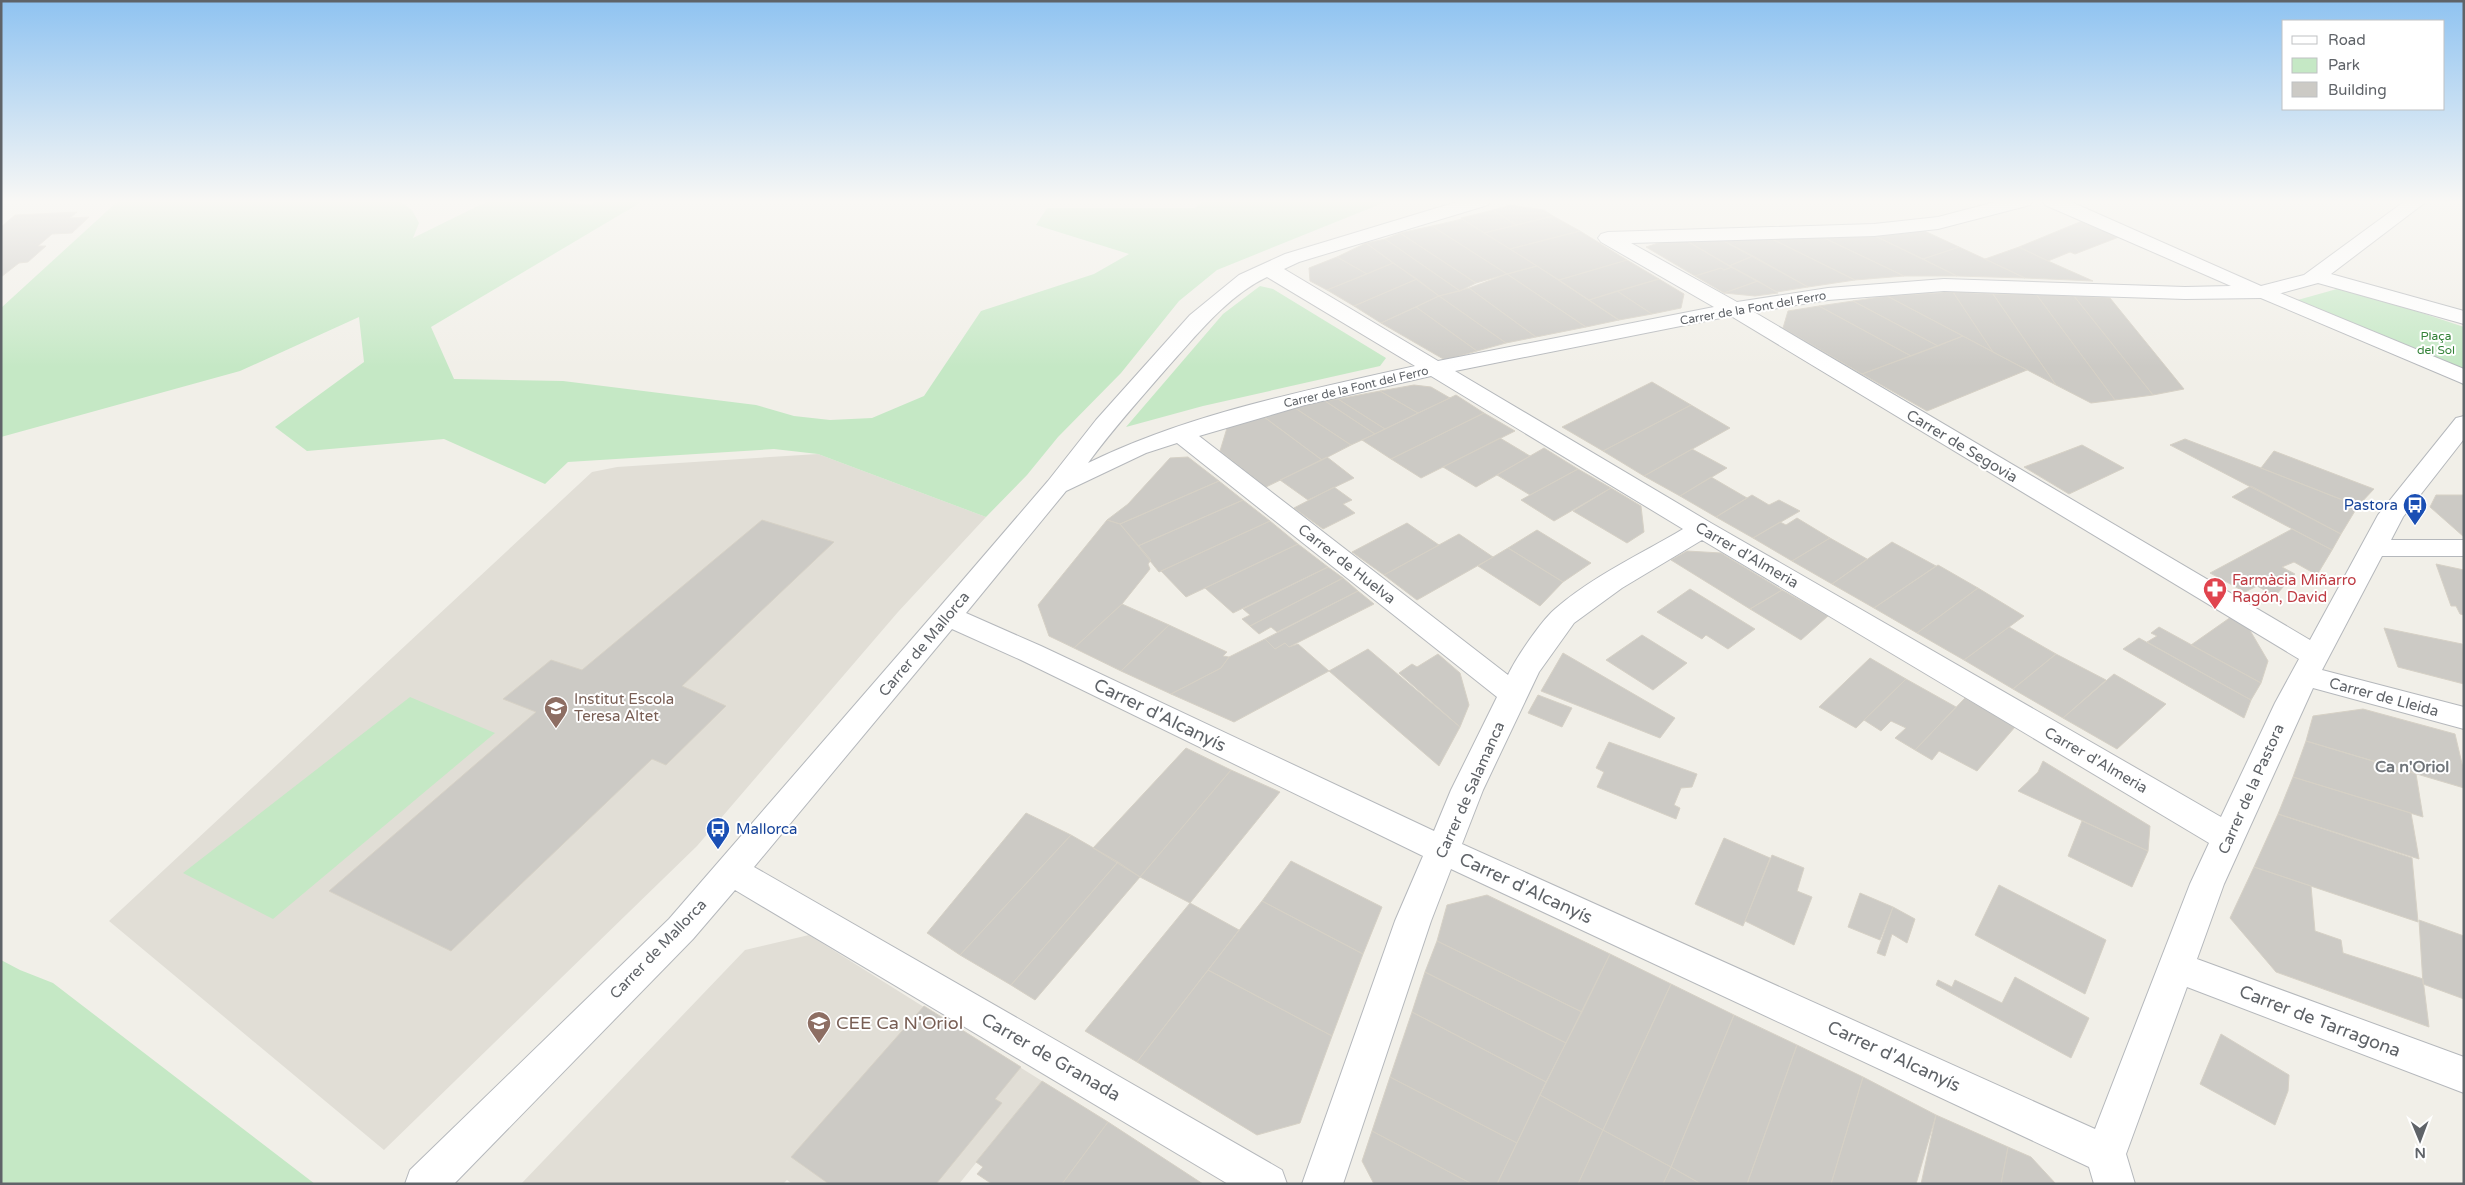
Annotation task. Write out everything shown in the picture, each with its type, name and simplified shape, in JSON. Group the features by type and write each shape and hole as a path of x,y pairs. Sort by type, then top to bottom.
{"street":[{"name":"Carrer de Mallorca","path":"425,1184 681,929 948,616 1057,486 1104,425 1198,320 1228,292 1246,279 1267,268 1298,256"},
{"name":"Carrer de Segovia","path":"1640,256 1734,310 2310,666"},
{"path":"2179,256 2464,377"},
{"name":"Carrer de la Font del Ferro","path":"1057,486 1137,448 1300,399 1433,369 1734,310 1828,294 1944,284 2185,293 2263,292 2288,286 2315,276 2342,256"},
{"name":"Carrer d'Almeria","path":"1267,268 1702,529 2229,838"},
{"path":"2315,276 2464,318"},
{"name":"Carrer de la Pastora","path":"2110,1169 2176,967 2208,884 2290,703 2391,515 2464,423"},
{"name":"Carrer de Huelva","path":"1180,434 1513,694"},
{"name":"Carrer de Salamanca","path":"1322,1184 1414,921 1467,790 1526,668 1564,616 1612,582 1702,529"},
{"path":"2372,548 2464,548"},
{"name":"Carrer d'Alcanyís","path":"948,616 1040,657 2110,1169"},
{"name":"Carrer de Lleida","path":"2310,666 2464,718"},
{"name":"Carrer de Granada","path":"730,870 1267,1184"},
{"name":"Carrer de Tarragona","path":"2176,967 2464,1075"}],"shaded area":[{"name":"Institut Escola Teresa Altet","path":"818,454 986,517 898,612 697,846 384,1150 109,921 592,472 617,467"},
{"name":"CEE Ca N'Oriol","path":"809,935 1042,1081 959,1184 792,1184 787,1180 783,1184 521,1184 745,950"}],"green space":[{"path":"58,256 550,256 431,327 454,379 563,381 756,405 794,416 830,420 872,418 924,396 981,311 1094,274 1125,256 1251,256 1217,270 1179,301 1121,373 1058,437 1027,475 986,517 818,454 774,449 568,462 545,484 444,439 307,451 275,427 364,362 359,317 240,371 1,437 1,308"},
{"path":"1260,286 1273,289 1386,358 1380,366 1203,406 1126,427 1223,314"},
{"name":"Plaça del Sol","path":"2344,287 2464,327 2464,386 2446,373 2287,303"},
{"path":"410,697 495,733 273,919 183,873"},
{"path":"1,960 53,983 315,1184 1,1184"}],"building":[{"path":"1,256 34,256 28,262 19,263 1,277"},
{"path":"1384,256 1410,256 1460,291 1439,296"},
{"path":"1384,256 1393,263 1367,274 1337,257"},
{"path":"1410,256 1435,256 1476,283 1460,291"},
{"path":"1435,256 1479,256 1507,274 1476,283"},
{"path":"1479,256 1522,256 1537,266 1507,274"},
{"path":"1522,256 1621,256 1627,260 1559,280"},
{"path":"1662,256 1713,256 1732,267 1724,270 1721,268 1695,276"},
{"path":"1713,256 1752,256 1729,266"},
{"path":"1752,256 1807,256 1855,280 1808,287"},
{"path":"1754,256 1808,287 1777,292 1729,266"},
{"path":"1807,256 1863,256 1904,276 1855,280"},
{"path":"1863,256 1917,256 1957,276 1904,276"},
{"path":"1917,256 1931,256 1923,259"},
{"path":"1931,256 1979,256 2025,278 1957,276 1923,259"},
{"path":"1993,256 2038,256 2093,281 2025,278 1985,259"},
{"path":"2038,256 2059,256 2048,261"},
{"path":"1337,257 1367,274 1327,290 1310,281 1309,268"},
{"path":"1627,260 1659,279 1589,300 1559,280"},
{"path":"1393,263 1417,279 1354,306 1327,290"},
{"path":"1537,266 1619,320 1586,327 1507,274"},
{"path":"1732,267 1758,281 1724,293 1695,276 1721,268 1724,270"},
{"path":"1507,274 1586,327 1536,337 1469,288"},
{"path":"1417,279 1439,296 1381,323 1354,306"},
{"path":"1659,279 1684,294 1681,308 1652,314 1617,291"},
{"path":"1758,281 1778,293 1755,296 1724,293"},
{"path":"1469,288 1536,337 1506,343 1439,296"},
{"path":"1617,291 1652,314 1619,320 1589,300"},
{"path":"1953,292 1993,352 1887,296"},
{"path":"1953,292 1993,294 2056,385 1993,352"},
{"path":"1993,294 2036,294 2115,400 2091,403 2056,385"},
{"path":"2036,294 2074,296 2153,395 2115,400"},
{"path":"1439,296 1506,343 1477,351 1416,307"},
{"path":"1887,296 1963,336 1938,346 1853,301"},
{"path":"2074,296 2110,298 2184,389 2153,395"},
{"path":"1853,301 1938,346 1911,356 1819,306"},
{"path":"1819,306 1911,356 1862,374 1783,328 1788,311"},
{"path":"1416,307 1477,351 1445,360 1381,323"},
{"path":"1963,336 2027,370 1927,411 1862,374"},
{"path":"1652,382 1691,405 1603,451 1562,427"},
{"path":"1414,385 1431,387 1450,398 1418,413 1380,391"},
{"path":"1380,391 1418,413 1385,429 1338,399"},
{"path":"1456,395 1484,413 1391,459 1362,440"},
{"path":"1338,399 1385,429 1375,434 1325,401"},
{"path":"1325,401 1375,434 1351,445 1295,408"},
{"path":"1691,405 1730,428 1644,476 1603,451"},
{"path":"1295,408 1351,445 1322,460 1264,417"},
{"path":"1484,413 1515,431 1421,478 1391,459"},
{"path":"1264,417 1322,460 1266,487 1220,451 1227,428"},
{"path":"1500,438 1530,456 1476,487 1443,467"},
{"path":"2185,439 2358,506 2341,534 2170,445"},
{"path":"2082,445 2124,468 2069,494 2024,467"},
{"path":"1544,448 1578,469 1530,495 1497,475"},
{"path":"1692,449 1727,468 1680,496 1644,476"},
{"path":"2274,451 2374,489 2358,506 2261,468"},
{"path":"1188,457 1219,481 1120,524 1107,520 1128,504 1170,458"},
{"path":"1327,457 1354,478 1308,500 1280,480"},
{"path":"1578,469 1611,488 1554,521 1521,500"},
{"path":"1711,477 1747,498 1716,517 1680,496"},
{"path":"1219,481 1243,500 1138,546 1120,524"},
{"path":"2251,486 2341,534 2332,550 2232,497"},
{"path":"1334,487 1352,500 1343,504 1355,513 1323,529 1294,508"},
{"path":"1611,488 1641,506 1644,532 1627,543 1573,511"},
{"path":"1752,495 1769,505 1779,500 1800,511 1753,538 1716,517"},
{"path":"2436,495 2464,495 2464,537 2430,507"},
{"path":"1243,500 1270,521 1159,572 1138,546"},
{"path":"1797,518 1830,538 1792,561 1753,538 1780,522 1786,525"},
{"path":"762,520 834,542 682,686 726,706 666,765 652,759 451,951 329,891 536,712 503,699 551,660 582,670"},
{"path":"1107,520 1120,524 1151,560 1148,564 1150,569 1122,604 1074,648 1049,636 1038,605"},
{"path":"1270,521 1298,544 1186,597 1161,571"},
{"path":"1407,523 1439,545 1384,575 1352,552"},
{"path":"2292,529 2332,550 2317,575 2294,562 2282,567 2295,574 2275,596 2257,586 2245,592 2210,573"},
{"path":"1537,530 1591,563 1563,582 1508,548"},
{"path":"1459,534 1493,557 1417,600 1384,575"},
{"path":"1830,538 1867,559 1832,584 1792,561"},
{"path":"1892,542 1936,566 1874,608 1832,584"},
{"path":"1298,544 1328,567 1233,613 1205,588"},
{"path":"1508,548 1563,582 1540,606 1478,566"},
{"path":"1687,551 1721,553 1782,590 1750,609 1671,560"},
{"path":"2436,564 2464,570 2464,615 2460,614 2456,606 2451,606"},
{"path":"1938,565 1978,588 1917,633 1874,608"},
{"path":"1328,567 1343,578 1250,626 1242,619 1250,615 1243,609"},
{"path":"1343,578 1358,591 1277,632 1271,627 1259,634 1250,626"},
{"path":"1978,588 2024,616 1964,660 1917,633"},
{"path":"1690,589 1755,629 1728,649 1706,635 1702,639 1657,612"},
{"path":"1782,590 1828,616 1801,640 1750,609"},
{"path":"1358,591 1374,604 1289,647 1285,643 1275,649 1265,639"},
{"path":"1122,604 1169,625 1121,671 1074,648"},
{"path":"2231,617 2248,627 2268,661 2261,683 2191,645"},
{"path":"1169,625 1227,652 1223,656 1229,657 1221,668 1171,694 1121,671"},
{"path":"2009,627 2056,654 2013,689 1964,660"},
{"path":"2159,627 2261,683 2251,700 2147,642 2157,636 2151,633"},
{"path":"2384,628 2462,644 2464,684 2398,667"},
{"path":"1642,635 1687,663 1653,690 1606,660"},
{"path":"2139,638 2251,700 2244,718 2123,649"},
{"path":"1265,639 1275,649 1285,643 1289,647 1298,644 1329,671 1234,722 1171,694 1221,668 1229,657"},
{"path":"1368,649 1460,727 1439,766 1329,671"},
{"path":"1563,653 1675,718 1660,738 1541,691"},
{"path":"1438,654 1460,673 1469,705 1460,727 1399,673 1412,664 1417,667"},
{"path":"2056,654 2106,680 2063,718 2013,689"},
{"path":"1870,658 1906,679 1856,728 1819,707"},
{"path":"2114,674 2166,704 2117,749 2063,718"},
{"path":"1906,679 1956,707 1915,750 1895,738 1906,728 1891,721 1881,731 1864,720"},
{"path":"1538,695 1572,708 1562,727 1528,713"},
{"path":"1965,698 2015,727 1977,771 1939,751 1932,760 1915,750"},
{"path":"2363,709 2455,734 2464,772 2464,788 2306,741 2313,716"},
{"path":"2306,741 2416,774 2423,817 2293,777"},
{"path":"1609,742 1697,774 1692,787 1681,788 1674,805 1680,808 1676,819 1597,787 1604,772 1596,768"},
{"path":"1186,748 1231,770 1140,877 1093,848"},
{"path":"2043,761 2150,826 2148,851 2018,791 2038,772"},
{"path":"1231,770 1280,792 1190,903 1140,877"},
{"path":"2293,777 2411,813 2419,859 2278,814"},
{"path":"1026,813 1071,835 960,955 927,933"},
{"path":"2278,814 2412,858 2418,922 2254,867"},
{"path":"2082,821 2148,851 2132,887 2068,856"},
{"path":"1071,835 1118,862 1011,985 960,955"},
{"path":"1724,838 1770,858 1743,926 1695,904"},
{"path":"1772,855 1804,868 1797,891 1812,897 1794,945 1745,921"},
{"path":"1291,861 1382,907 1363,954 1262,901"},
{"path":"1118,862 1140,877 1035,1000 1011,985"},
{"path":"2254,867 2311,886 2315,931 2341,940 2343,953 2423,979 2429,1027 2276,972 2230,918"},
{"path":"1999,885 2106,940 2085,994 1975,935"},
{"path":"1860,893 1893,907 1880,940 1848,927"},
{"path":"1487,895 1610,954 1582,1012 1437,941 1447,905"},
{"path":"1262,901 1363,954 1332,1036 1208,970"},
{"path":"1190,903 1239,930 1137,1062 1085,1031"},
{"path":"1893,907 1915,919 1907,943 1892,934 1885,956 1877,953"},
{"path":"2419,920 2464,936 2464,999 2423,984"},
{"path":"1437,941 1582,1012 1566,1043 1425,972"},
{"path":"1610,954 1671,984 1603,1130 1540,1095"},
{"path":"1208,970 1332,1036 1300,1123 1257,1135 1137,1062"},
{"path":"1425,972 1566,1043 1546,1082 1412,1012"},
{"path":"2015,977 2089,1018 2071,1058 1936,985 1938,980 1952,987 1955,980 2002,1003"},
{"path":"1671,984 1734,1015 1671,1167 1603,1130"},
{"path":"924,1006 1021,1067 995,1099 1002,1103 936,1184 829,1184 791,1157"},
{"path":"1412,1012 1546,1082 1517,1143 1390,1077"},
{"path":"1734,1015 1797,1045 1747,1184 1701,1184 1671,1167"},
{"path":"2221,1034 2289,1075 2288,1091 2275,1125 2200,1084"},
{"path":"1797,1045 1863,1077 1831,1184 1747,1184"},
{"path":"1390,1077 1517,1143 1497,1184 1472,1184 1372,1131"},
{"path":"1863,1077 1936,1115 1916,1184 1831,1184"},
{"path":"1042,1081 1108,1122 1062,1184 992,1184 977,1174 983,1167 976,1162"},
{"path":"1540,1095 1603,1130 1578,1184 1497,1184"},
{"path":"1936,1115 2008,1147 2001,1184 1921,1184"},
{"path":"1108,1122 1203,1184 1062,1184"},
{"path":"1603,1130 1671,1167 1663,1184 1578,1184"},
{"path":"1372,1131 1472,1184 1374,1184 1362,1161"},
{"path":"2008,1147 2031,1157 2056,1184 2001,1184"},
{"path":"1671,1167 1701,1184 1663,1184"}],"place":[{"name":"Pastora","path":"2415,526"},
{"name":"Farmàcia Miñarro Ragón, David","path":"2215,610"},
{"name":"Institut Escola Teresa Altet","path":"556,729"},
{"name":"Mallorca","path":"718,850"},
{"name":"CEE Ca N'Oriol","path":"819,1044"}],"district":[{"name":"Ca n'Oriol","path":"2412,766"}]}
